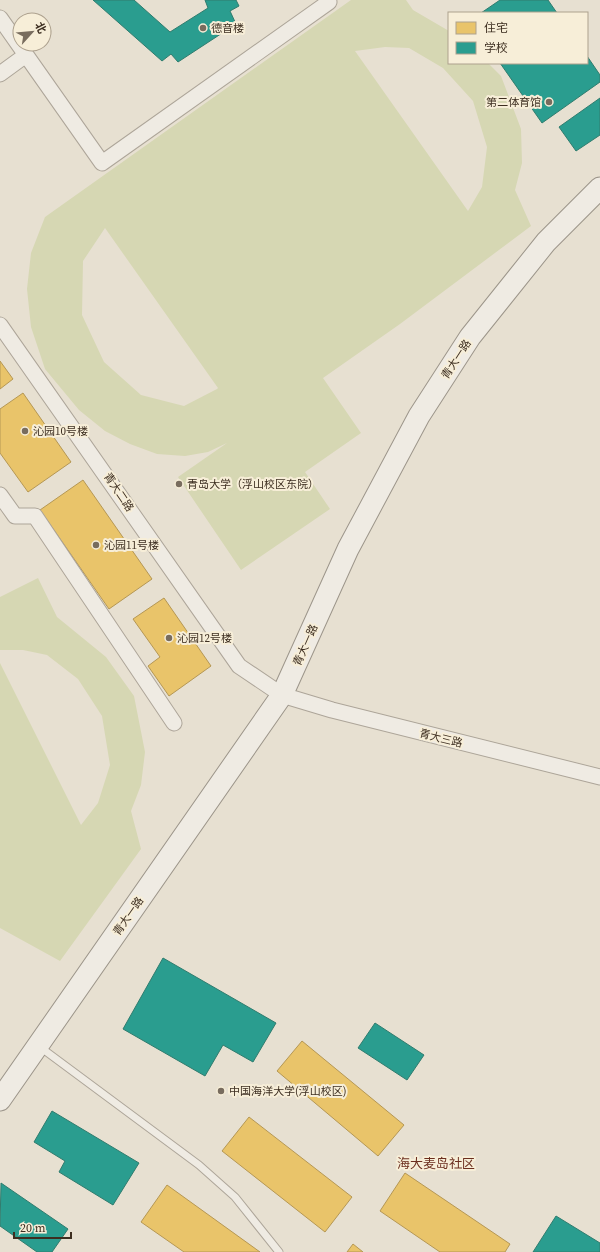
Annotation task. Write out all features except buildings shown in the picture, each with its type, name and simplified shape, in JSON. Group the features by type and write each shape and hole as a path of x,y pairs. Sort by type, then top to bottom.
{"street":[{"path":"0,18 102,163 330,2 328,0"},
{"path":"0,74 26,55"},
{"name":"青大一路","path":"0,1100 282,695 348,549 419,416 470,337 546,242 600,188"},
{"name":"青大二路","path":"0,318 239,666"},
{"path":"0,325 239,666"},
{"path":"0,495 15,516 35,516 174,723"},
{"name":"青大三路","path":"239,666 282,695 332,710 600,777"}],"lane":[{"path":"38,1045 199,1165 235,1197 279,1252"}],"green space":[{"path":"351,0 406,0 413,10 448,30 448,64 489,64 501,76 521,129 522,163 515,190 531,226 400,324 323,378 361,433 305,472 330,509 241,570 178,477 227,443 208,452 185,456 157,454 130,444 105,431 79,410 45,369 31,327 27,289 31,253 45,217","holes":["385,47 409,48 443,68 473,101 487,147 482,187 468,211 355,51","105,228 218,388 184,406 141,395 104,362 82,315 83,261"]},
{"path":"38,578 57,617 106,657 134,696 145,752 141,785 131,811 141,849 60,961 0,928 0,663 81,825 98,803 110,765 102,716 78,679 47,655 23,650 0,650 0,597"}],"place":[{"name":"德音楼","path":"203,28"},
{"name":"第二体育馆","path":"549,102"},
{"name":"沁园10号楼","path":"25,431"},
{"name":"青岛大学（浮山校区东院）","path":"179,484"},
{"name":"沁园11号楼","path":"96,545"},
{"name":"沁园12号楼","path":"169,638"},
{"name":"中国海洋大学(浮山校区)","path":"221,1091"}],"district":[{"name":"海大麦岛社区","path":"436,1163"}]}
